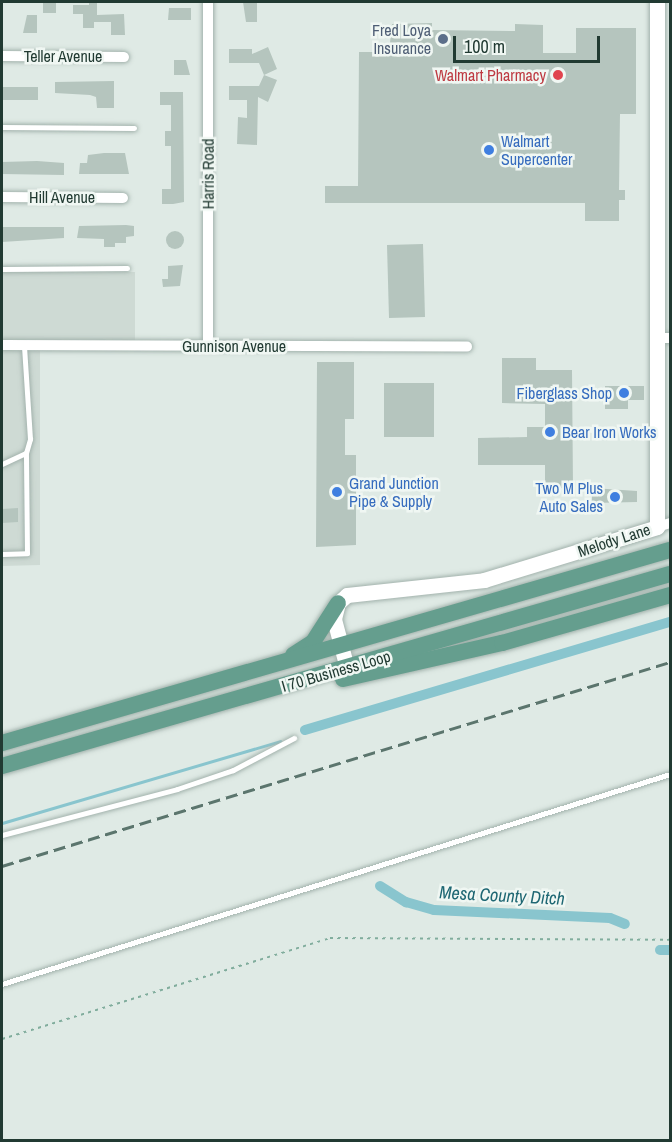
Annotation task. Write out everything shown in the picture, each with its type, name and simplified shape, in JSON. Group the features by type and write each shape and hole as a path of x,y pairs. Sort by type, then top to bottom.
{"main road":[{"name":"I 70 Business Loop","path":"2,742 264,669 670,550"},
{"name":"I 70 Business Loop","path":"2,766 251,696 670,573"},
{"path":"251,696 428,662 670,595"},
{"path":"264,669 313,642 338,603"}],"street":[{"name":"Harris Road","path":"208,2 208,346"},
{"name":"Melody Lane","path":"338,603 356,592 484,580 664,525 664,46 657,2"},
{"name":"Teller Avenue","path":"2,56 124,57"},
{"name":"Hill Avenue","path":"2,197 123,198"},
{"name":"Gunnison Avenue","path":"2,345 467,347"},
{"path":"338,603 334,619 347,668"}],"lane":[{"path":"2,127 134,128"},
{"path":"2,268 127,268"},
{"path":"2,554 27,554 26,453 30,439 24,346"},
{"path":"2,464 26,453"},
{"path":"2,835 189,785 233,770 294,738"},
{"path":"2,984 670,774"}],"path":[{"path":"2,1039 330,938 670,940"}],"shaded area":[{"path":"2,272 135,272 135,341 40,341 40,565 2,566"}],"building":[{"path":"43,2 56,2 56,13 43,13"},
{"path":"89,2 97,2 97,15 124,14 125,35 111,35 111,22 94,22 94,28 83,28 83,14 73,14 73,5 89,5"},
{"path":"243,2 257,2 257,22 246,22"},
{"path":"169,8 191,8 191,20 168,20"},
{"path":"27,15 37,15 37,33 23,33"},
{"name":"Walmart Supercenter","path":"432,23 432,30 515,31 515,24 543,25 543,53 576,53 576,28 636,28 636,114 620,114 619,190 625,190 625,200 619,200 619,221 585,221 585,203 325,203 325,186 358,186 359,52 389,52 392,24"},
{"path":"268,47 277,69 264,75 259,63 229,63 229,49 252,49 252,54"},
{"path":"174,60 186,60 190,75 174,75"},
{"path":"264,75 277,80 268,102 258,97 257,145 237,144 238,117 247,118 247,100 229,100 229,86 259,86"},
{"path":"114,81 114,108 97,108 96,97 90,95 55,93 55,82"},
{"path":"2,87 38,87 38,100 2,100"},
{"path":"160,92 183,92 184,202 173,204 162,204 162,189 171,189 171,146 165,146 165,131 171,131 171,105 160,105"},
{"path":"125,153 129,174 79,174 80,163 87,163 88,155"},
{"path":"2,162 64,163 64,175 2,174"},
{"path":"79,226 134,226 134,236 126,237 126,243 115,243 115,247 104,247 104,239 77,238"},
{"path":"2,227 64,227 64,238 2,242"},
{"path":"175,231 181,234 184,240 181,246 175,249 169,246 166,240 169,234"},
{"path":"423,244 425,317 389,318 387,245"},
{"path":"183,265 180,286 163,287 162,279 168,279 168,266"},
{"name":"Bear Iron Works","path":"502,358 536,358 536,370 572,370 573,488 545,488 545,465 478,465 478,438 527,437 527,427 545,427 545,404 502,403"},
{"name":"Grand Junction Pipe & Supply","path":"317,362 354,362 354,419 345,419 345,455 356,455 356,545 316,547"},
{"path":"384,383 434,383 434,437 384,437"},
{"name":"Fiberglass Shop","path":"605,386 644,386 644,400 628,400 628,409 605,409"},
{"name":"Two M Plus Auto Sales","path":"592,488 637,491 637,502 592,503"},
{"path":"18,508 18,522 2,523 2,509"}],"waterway":[{"path":"305,730 670,622"},
{"path":"2,823 280,741"},
{"name":"Mesa County Ditch","path":"380,886 406,902 434,910 610,918 625,924"},
{"name":"Mesa County Ditch","path":"660,950 670,950"}],"railway":[{"path":"2,866 670,662"}],"place":[{"name":"Fred Loya Insurance","path":"443,39"},
{"name":"Walmart Pharmacy","path":"558,75"},
{"name":"Walmart Supercenter","path":"489,150"},
{"name":"Fiberglass Shop","path":"624,393"},
{"name":"Bear Iron Works","path":"550,432"},
{"name":"Grand Junction Pipe & Supply","path":"337,492"},
{"name":"Two M Plus Auto Sales","path":"615,497"}]}
